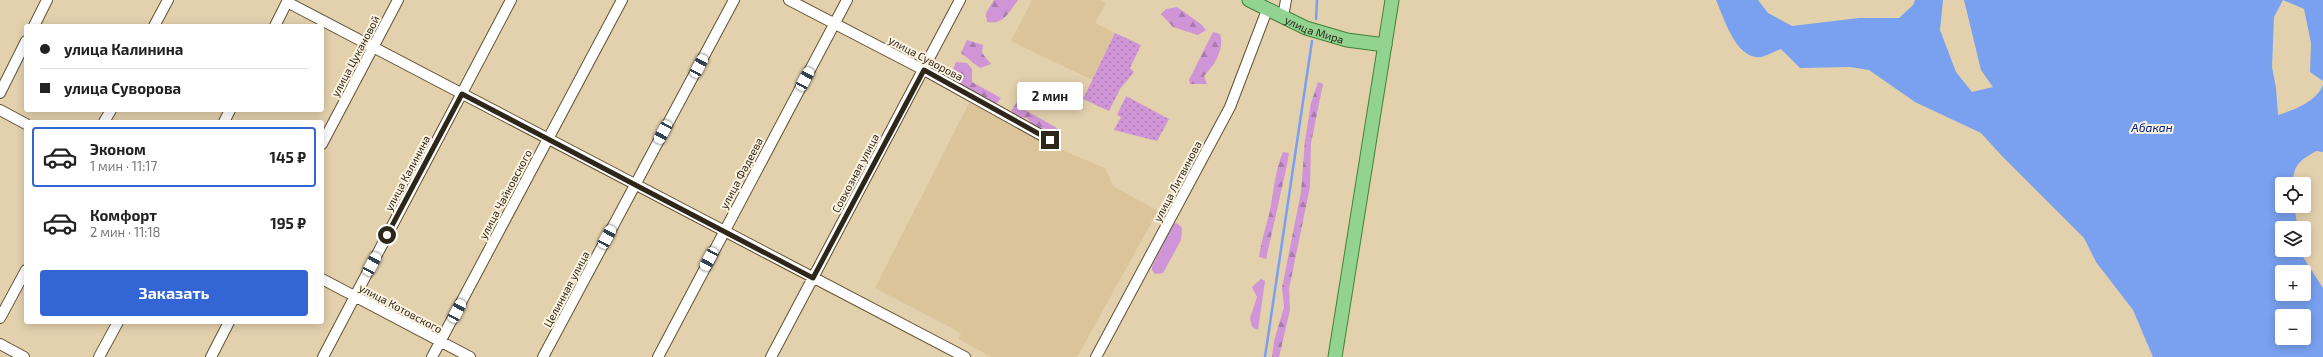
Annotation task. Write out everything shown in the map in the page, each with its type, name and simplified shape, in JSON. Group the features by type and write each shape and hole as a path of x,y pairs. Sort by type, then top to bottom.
{"main road":[{"name":"улица Мира","path":"1249,0 1306,28 1340,38 1384,45"},
{"path":"1335,357 1392,0"}],"street":[{"path":"35,24 47,0"},
{"path":"155,24 168,0"},
{"name":"улица Цукановой","path":"324,140 398,0"},
{"name":"улица Калинина","path":"323,357 512,0"},
{"name":"улица Чайковского","path":"432,357 622,0"},
{"name":"Целинная улица","path":"544,357 734,0"},
{"name":"улица Суворова","path":"789,0 924,70 1050,140"},
{"name":"улица Фадеева","path":"658,357 847,0"},
{"name":"Совхозная улица","path":"770,357 960,0"},
{"path":"1283,18 1286,0"},
{"path":"276,24 288,1 372,47 965,357"},
{"name":"улица Литвинова","path":"1096,357 1230,107 1267,10"},
{"path":"0,93 24,45"},
{"path":"0,110 24,123"},
{"path":"0,318 24,274"},
{"name":"улица Котовского","path":"324,280 470,357"},
{"path":"99,357 117,324"},
{"path":"211,357 228,324"},
{"path":"0,344 24,357"}],"shaded area":[{"path":"1032,0 1100,0 1106,3 1095,23 1115,33 1092,80 1011,41"},
{"path":"969,103 1062,150 1105,168 1113,186 1158,211 1077,357 992,357 958,339 961,333 875,288"}],"green space":[{"path":"994,0 1018,0 1006,17 1002,20 998,22 987,22 986,13"},
{"path":"1177,7 1201,24 1206,30 1198,35 1173,27 1161,14 1166,9"},
{"path":"1213,32 1220,34 1221,45 1218,57 1204,76 1207,84 1190,84 1189,80"},
{"path":"1115,33 1141,45 1130,68 1134,72 1120,89 1109,111 1083,99"},
{"path":"967,40 983,45 982,53 991,64 980,68 961,53"},
{"path":"956,62 967,63 972,69 972,82 1001,98 997,103 977,98 949,79"},
{"path":"1318,82 1323,84 1311,143 1310,187 1289,289 1290,310 1279,357 1272,357 1274,341 1284,307 1282,288 1301,192 1305,140 1311,103"},
{"path":"1126,96 1169,119 1157,141 1114,130 1121,117 1117,115"},
{"path":"1020,98 1030,100 1025,110 1057,128 1056,131 1035,127 1027,118 1018,117 1011,111"},
{"path":"1283,152 1289,153 1266,259 1259,257 1269,215 1274,183"},
{"path":"1177,223 1182,228 1181,240 1163,273 1155,274 1152,270 1152,266 1173,224"},
{"path":"1261,279 1265,281 1258,330 1252,327 1250,318 1257,297 1252,287"}],"water":[{"name":"Абакан","path":"1716,0 1758,0 1768,13 1792,26 1859,18 1899,18 1913,5 1915,0 1943,0 1940,30 1956,72 1972,92 1993,87 1981,70 1964,0 2283,0 2274,17 2272,67 2276,88 2278,115 2291,111 2310,101 2320,91 2323,85 2323,152 2316,151 2302,160 2296,167 2293,177 2275,177 2275,213 2295,213 2297,221 2275,221 2275,257 2303,257 2308,265 2275,265 2275,301 2311,301 2311,269 2323,288 2323,357 2153,357 2133,310 2096,262 2084,238 1981,133 1915,102 1869,70 1850,67 1800,68 1781,49 1761,57 1752,56 1738,45 1727,27"},
{"path":"2283,0 2323,0 2323,81 2310,72 2311,43 2304,9"}],"waterway":[{"path":"1316,19 1317,0"},
{"path":"1265,357 1312,41"}],"route":[{"path":"387,235 462,94 813,278 924,70 1050,140"}]}
